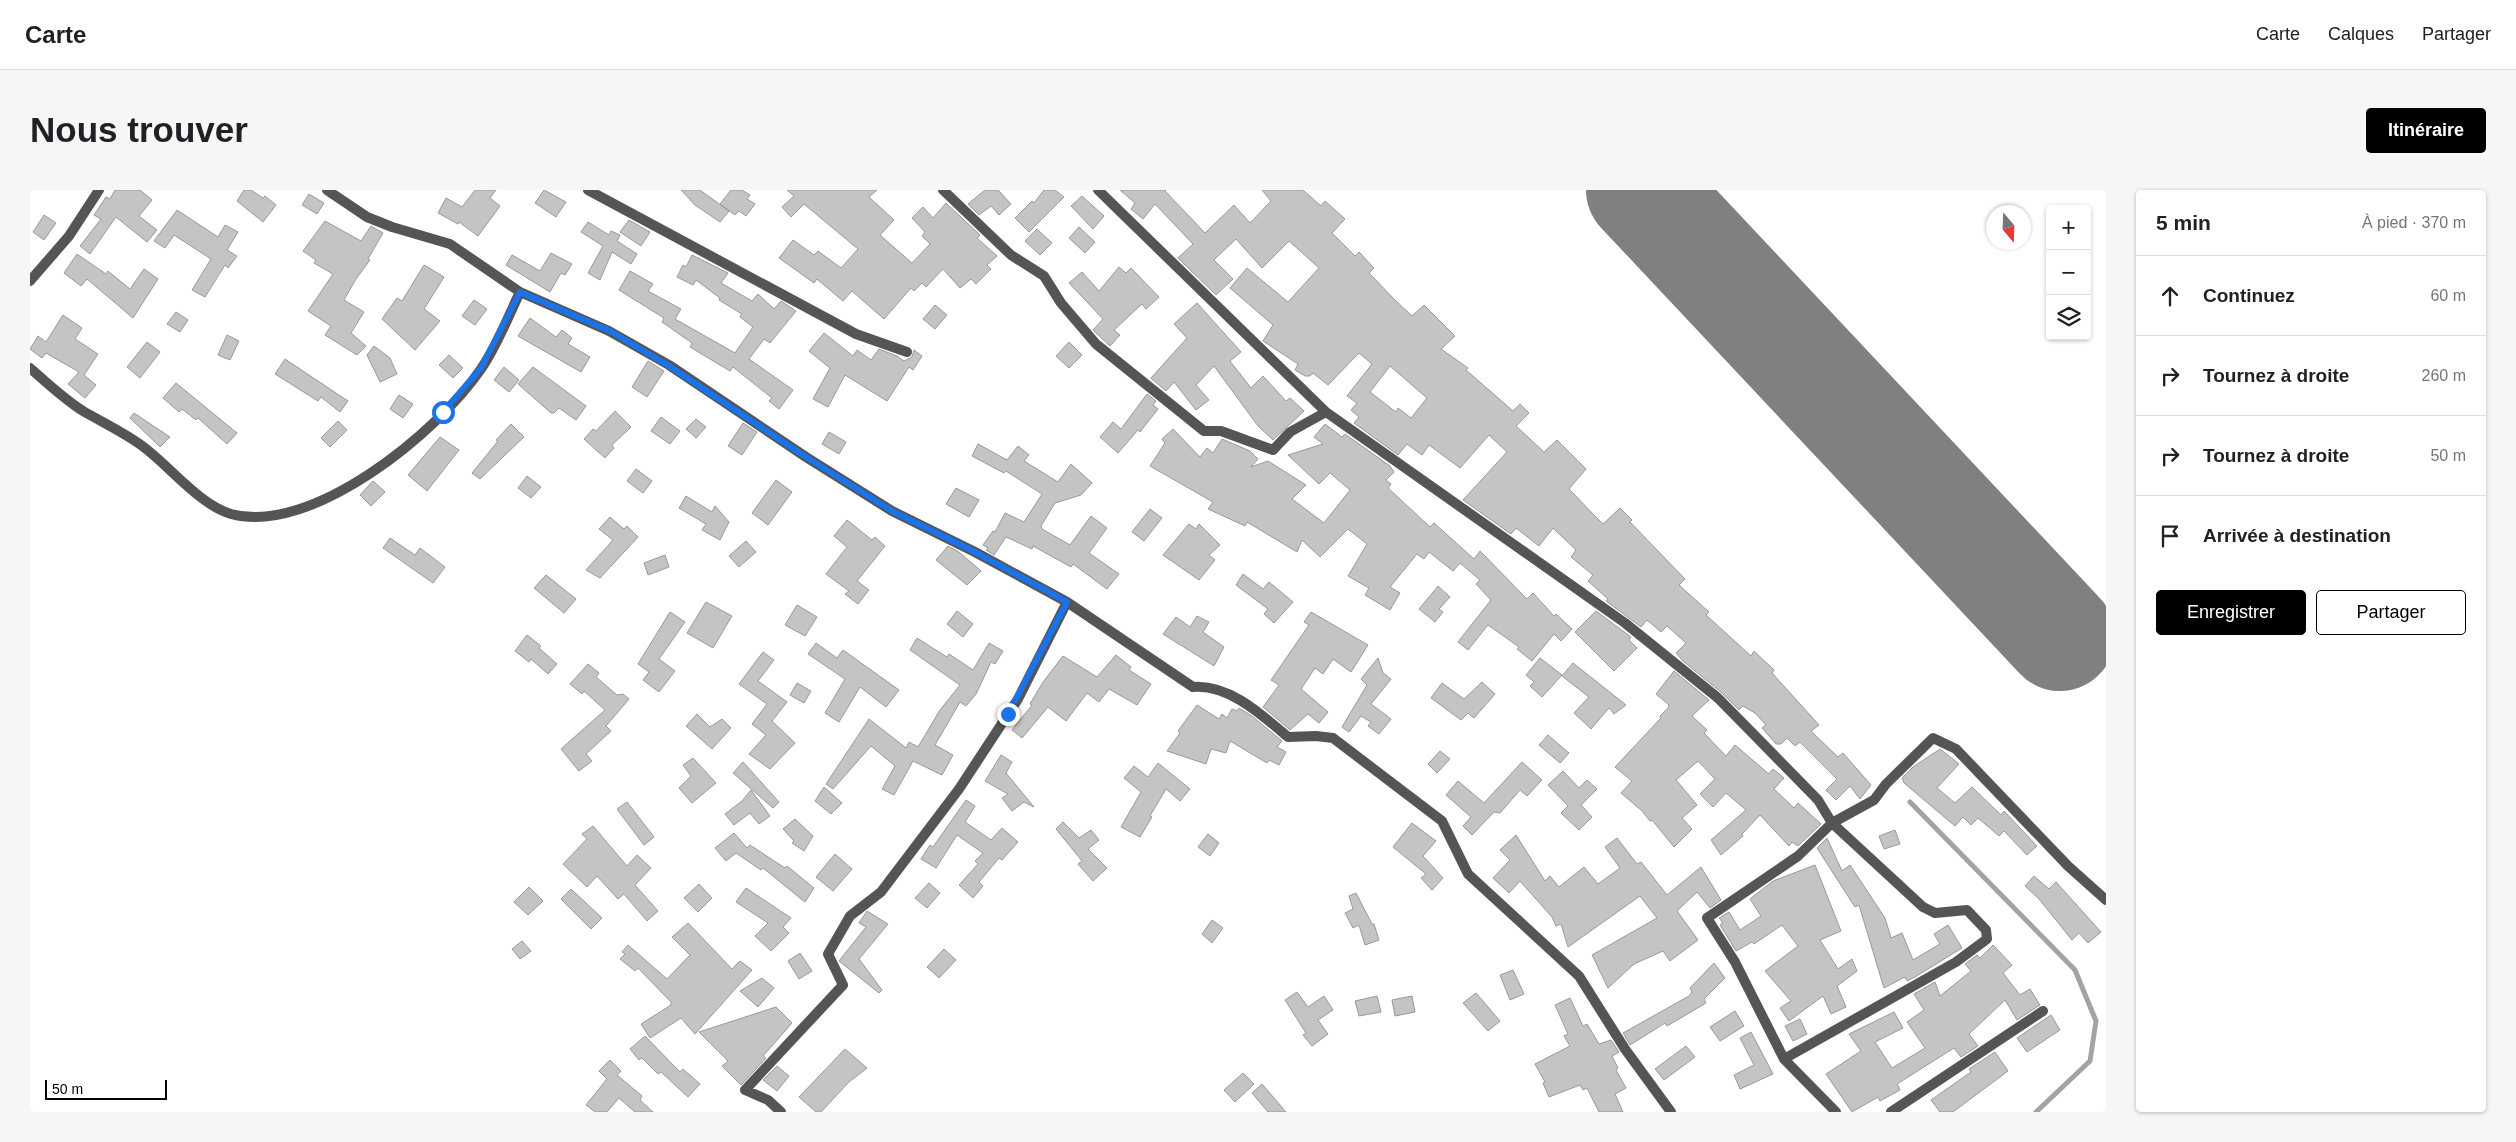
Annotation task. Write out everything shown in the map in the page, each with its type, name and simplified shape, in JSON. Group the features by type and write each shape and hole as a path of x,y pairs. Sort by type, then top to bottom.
{"street":[{"path":"30,280 69,236 99,190"},
{"path":"327,190 367,217 392,227 450,244 520,292 610,331 669,366 806,457 892,511 975,552 1067,602 1193,688 1206,686 1252,706 1288,737 1316,736 1333,738 1442,821 1468,874 1579,976 1625,1048 1671,1112"},
{"path":"588,190 856,334 907,352"},
{"path":"943,190 1011,255 1044,276 1061,303 1096,344 1204,431 1221,431 1273,450 1290,432 1326,412"},
{"path":"1098,190 1326,412 1625,624 1718,698 1818,800 1832,823 1923,907 1935,913 1967,910 1986,930 1987,939 1956,962 1784,1059"},
{"path":"30,368 80,410 141,445 207,502 229,513 255,518 326,500 370,475 430,425 456,400 481,368 520,292"},
{"path":"781,1112 768,1100 745,1090 843,985 828,954 850,916 881,892 959,789 1018,699 1067,602"},
{"path":"1836,1112 1784,1059 1735,962 1707,918 1798,856 1832,823 1874,800 1886,784 1932,738 1956,749 2068,866 2106,900"},
{"path":"1891,1112 2043,1011"}],"building":[{"path":"115,190 140,190 152,200 139,216 157,230 147,242 116,217 90,254 80,246 101,219 94,215 106,197 110,199"},
{"path":"244,190 251,190 263,198 265,196 276,205 263,222 237,201"},
{"path":"475,190 496,190 490,198 500,206 478,236 459,222 458,224 438,213 446,198 462,207"},
{"path":"544,190 566,202 556,217 535,203"},
{"path":"681,190 700,190 729,211 720,222 695,205"},
{"path":"731,190 742,190 750,195 747,199 755,204 746,216 739,211 735,215 720,204"},
{"path":"787,190 877,190 869,197 894,220 880,235 912,263 930,244 922,236 925,232 912,218 923,207 933,218 946,203 980,235 977,238 997,256 987,265 991,269 976,284 971,279 960,288 943,269 926,287 922,283 914,291 911,288 884,319 852,291 843,301 817,279 814,283 779,258 793,240 814,255 818,251 841,268 858,249 804,204 791,217 782,207 794,196"},
{"path":"985,190 998,190 1011,204 999,215 991,206 979,215 968,204"},
{"path":"1044,190 1055,190 1064,197 1029,232 1015,218 1032,201 1034,203"},
{"path":"1120,190 1166,190 1205,233 1234,205 1250,223 1271,201 1262,190 1303,190 1321,206 1325,201 1345,219 1332,233 1355,256 1359,252 1374,268 1369,273 1394,299 1412,316 1424,305 1455,336 1441,349 1468,368 1466,370 1513,411 1520,404 1529,413 1516,426 1544,452 1557,440 1586,469 1569,489 1603,524 1620,508 1632,520 1630,522 1685,579 1679,585 1709,612 1706,615 1751,656 1754,651 1774,670 1772,673 1819,725 1811,731 1838,757 1843,753 1871,785 1860,799 1850,786 1836,800 1826,790 1837,779 1800,742 1795,746 1787,738 1781,744 1776,744 1762,728 1766,725 1755,713 1743,706 1739,710 1722,693 1683,661 1676,653 1686,643 1667,626 1661,632 1647,620 1641,627 1606,601 1608,599 1588,581 1593,575 1571,557 1576,550 1553,528 1539,546 1516,528 1511,534 1463,500 1507,452 1489,435 1460,468 1429,445 1422,455 1407,444 1398,455 1354,423 1359,417 1351,410 1357,403 1347,396 1372,364 1359,353 1328,385 1313,373 1310,376 1305,376 1295,370 1298,364 1263,341 1273,325 1230,288 1247,268 1288,302 1319,268 1289,241 1262,268 1236,239 1214,260 1233,279 1216,295 1178,258 1193,244 1155,204 1143,219 1131,209 1135,203","holes":["1390,366 1427,398 1411,418 1398,408 1396,412 1370,392"]},
{"path":"309,194 324,203 317,214 302,205"},
{"path":"1082,196 1104,216 1093,229 1071,206"},
{"path":"177,210 218,237 225,225 238,232 227,250 237,256 228,268 225,265 205,297 192,290 211,259 174,235 165,248 154,241"},
{"path":"44,215 56,223 44,240 33,232"},
{"path":"629,220 650,232 641,246 620,232"},
{"path":"325,221 361,241 371,226 383,233 368,259 370,260 344,300 364,312 351,333 366,346 357,355 325,335 331,326 308,311 333,274 314,263 316,260 303,251"},
{"path":"588,222 609,235 611,231 620,235 617,241 637,254 631,264 612,252 600,280 588,273 603,246 581,232"},
{"path":"1079,227 1095,242 1085,253 1069,238"},
{"path":"1037,229 1052,243 1040,255 1025,241"},
{"path":"551,253 572,264 565,275 561,273 550,292 506,265 512,255 540,271"},
{"path":"77,254 106,274 108,271 130,289 144,269 158,279 133,318 87,279 81,286 64,273"},
{"path":"692,255 728,273 721,283 752,301 758,294 774,309 781,301 796,311 770,343 764,339 749,359 793,390 779,409 769,401 772,398 733,367 730,371 690,347 692,343 662,322 664,318 619,290 630,271 653,284 648,291 681,309 675,319 735,353 753,327 740,317 742,314 719,300 720,298 696,280 693,285 677,277 683,265 686,267"},
{"path":"424,265 444,277 424,309 440,321 415,350 382,319 397,298 402,301"},
{"path":"1119,267 1126,273 1131,268 1159,297 1146,309 1142,304 1114,330 1120,335 1110,346 1093,330 1103,319 1069,283 1082,272 1099,291"},
{"path":"474,300 487,309 475,325 462,316"},
{"path":"1197,303 1241,352 1230,361 1251,388 1263,376 1286,401 1290,398 1304,411 1273,440 1258,426 1214,366 1196,385 1209,400 1196,410 1174,382 1166,391 1151,378 1187,338 1174,324"},
{"path":"935,305 947,315 935,329 923,319"},
{"path":"176,312 188,320 180,332 167,324"},
{"path":"63,315 82,328 75,339 98,354 84,375 96,385 85,398 68,384 79,372 46,353 42,358 30,349 38,336 46,342"},
{"path":"530,318 556,337 562,330 572,338 568,344 590,357 581,372 518,336"},
{"path":"824,333 853,356 857,350 871,360 879,349 904,361 912,357 914,350 922,356 913,370 909,367 887,401 845,375 828,407 813,399 830,368 809,351"},
{"path":"227,335 239,341 230,360 218,355"},
{"path":"147,342 160,352 140,378 127,367"},
{"path":"1069,342 1082,355 1069,368 1056,356"},
{"path":"374,346 390,358 397,374 380,382 367,355"},
{"path":"449,355 463,368 453,378 439,365"},
{"path":"285,359 348,401 340,412 321,397 318,401 275,374"},
{"path":"648,361 664,371 647,397 632,387"},
{"path":"504,367 519,380 509,392 494,380"},
{"path":"533,367 586,406 576,420 559,408 554,413 551,413 518,384"},
{"path":"176,383 237,433 227,444 198,418 196,420 182,409 179,412 163,398"},
{"path":"1147,394 1156,401 1153,405 1158,409 1140,432 1138,430 1118,453 1100,437 1113,422 1121,429"},
{"path":"399,395 413,404 403,418 390,409"},
{"path":"615,411 631,427 612,445 614,448 605,458 584,439 593,429 596,431"},
{"path":"134,413 170,437 160,447 130,418"},
{"path":"661,417 680,431 670,444 651,431"},
{"path":"696,419 706,427 696,438 686,429"},
{"path":"338,421 347,430 330,447 321,438"},
{"path":"743,423 757,432 742,455 728,446"},
{"path":"511,424 524,437 480,479 472,473 498,441 496,440"},
{"path":"1325,424 1342,437 1345,434 1390,466 1394,472 1386,480 1391,484 1388,488 1430,527 1434,523 1474,559 1480,551 1527,599 1533,593 1554,616 1556,614 1572,629 1561,641 1554,634 1532,661 1517,649 1519,647 1488,625 1468,650 1458,642 1491,600 1476,584 1480,580 1460,563 1453,571 1429,552 1424,559 1417,554 1390,587 1400,593 1390,610 1365,595 1369,588 1348,576 1367,544 1348,529 1320,557 1302,540 1297,552 1247,522 1245,526 1208,509 1213,502 1150,466 1165,443 1162,439 1173,429 1200,457 1207,448 1213,453 1222,439 1250,451 1258,459 1251,467 1268,461 1306,485 1292,499 1324,523 1350,490 1330,473 1319,484 1288,455 1323,444 1314,437"},
{"path":"829,432 846,442 839,454 822,444"},
{"path":"440,437 459,450 427,491 408,475"},
{"path":"978,444 1007,460 1018,446 1029,455 1024,461 1058,482 1071,464 1092,483 1081,495 1055,503 1041,526 1042,529 1070,545 1091,516 1107,528 1089,553 1119,574 1107,589 1073,564 1071,567 1033,546 1032,549 1006,537 994,555 986,550 988,548 983,545 993,531 995,532 1005,513 1024,522 1042,494 1006,471 1004,473 972,456"},
{"path":"636,469 652,481 643,493 627,481"},
{"path":"527,476 541,487 531,498 518,488"},
{"path":"776,480 792,492 768,525 752,513"},
{"path":"373,481 385,492 371,506 360,495"},
{"path":"956,488 979,500 969,517 946,504"},
{"path":"686,496 712,512 715,506 729,522 720,540 702,530 706,524 679,508"},
{"path":"1150,509 1162,518 1144,541 1132,532"},
{"path":"610,517 624,529 627,526 638,537 600,578 586,570 613,540 599,529"},
{"path":"847,520 872,540 875,537 885,546 857,581 869,590 858,604 845,594 849,591 826,574 847,547 834,536"},
{"path":"1189,524 1196,529 1199,524 1220,545 1209,555 1215,560 1199,580 1163,555"},
{"path":"390,538 415,555 420,548 445,567 433,583 383,548"},
{"path":"746,541 756,552 739,567 729,556"},
{"path":"948,546 959,552 981,571 967,585 936,560"},
{"path":"665,555 669,567 648,575 644,563"},
{"path":"1243,574 1263,589 1269,582 1293,602 1274,623 1264,614 1268,609 1236,585"},
{"path":"546,575 576,599 564,613 534,588"},
{"path":"1438,586 1450,597 1439,609 1443,612 1435,622 1419,609"},
{"path":"706,602 732,616 713,648 687,633"},
{"path":"797,605 817,617 805,636 785,625"},
{"path":"957,611 973,624 963,637 947,624"},
{"path":"1596,611 1631,637 1629,640 1637,648 1614,671 1575,632"},
{"path":"670,612 685,622 659,659 675,671 659,692 643,680 649,672 638,664"},
{"path":"1311,612 1368,645 1351,672 1333,659 1323,674 1315,668 1301,689 1328,712 1319,723 1308,714 1290,730 1263,707 1279,685 1271,680 1309,625 1304,622"},
{"path":"1197,616 1209,622 1203,632 1224,647 1214,666 1163,634 1176,617 1190,627"},
{"path":"527,635 541,646 539,648 557,664 548,674 531,659 529,662 515,651"},
{"path":"917,638 947,657 949,654 973,670 989,643 1003,651 995,664 991,662 976,694 966,706 960,702 935,745 953,755 942,775 913,761 894,795 882,789 895,766 871,746 833,789 826,784 869,719 906,748 909,742 918,747 940,710 960,685 910,650"},
{"path":"816,643 837,658 843,650 899,690 886,707 860,687 839,722 825,713 845,679 808,654"},
{"path":"763,652 774,660 758,681 787,702 772,721 795,743 770,769 749,754 766,735 752,724 767,704 739,684"},
{"path":"1116,655 1131,667 1129,670 1151,684 1137,705 1109,689 1099,702 1087,693 1066,721 1048,707 1022,738 1012,730 1032,705 1030,704 1043,682 1063,656 1097,677"},
{"path":"1378,658 1383,673 1391,679 1371,704 1391,719 1379,734 1368,726 1371,722 1361,716 1349,732 1342,727 1367,685 1361,679"},
{"path":"1540,658 1562,675 1542,697 1530,686 1534,682 1526,675"},
{"path":"1573,663 1626,705 1614,714 1609,708 1591,729 1574,713 1589,697 1562,676"},
{"path":"588,664 599,673 596,677 617,695 623,694 629,699 606,726 611,731 586,754 592,761 579,771 561,749 605,710 584,691 582,694 570,684"},
{"path":"1674,671 1709,700 1692,716 1707,730 1704,733 1726,756 1735,745 1769,774 1773,769 1784,778 1774,789 1794,808 1798,803 1821,824 1798,846 1792,842 1789,846 1760,815 1742,834 1743,836 1721,855 1711,840 1746,810 1726,793 1713,807 1700,794 1715,779 1698,761 1676,780 1697,805 1682,818 1692,829 1674,847 1652,820 1650,821 1642,811 1621,793 1632,781 1615,767 1668,708 1669,705 1656,694"},
{"path":"1482,682 1495,694 1474,718 1468,713 1461,720 1431,698 1442,683 1464,699"},
{"path":"797,683 811,691 804,703 790,695"},
{"path":"1197,705 1219,719 1222,714 1227,718 1232,709 1237,711 1239,708 1252,716 1282,741 1277,747 1286,752 1279,765 1269,760 1267,763 1230,741 1226,753 1211,749 1206,764 1167,751 1180,733 1178,731"},
{"path":"697,714 710,727 722,719 731,728 712,749 686,726"},
{"path":"1548,735 1569,753 1560,763 1539,745"},
{"path":"1940,749 1959,764 1937,788 1955,803 1972,787 2001,815 2004,811 2037,846 2027,855 2004,831 1999,836 1978,818 1971,825 1963,817 1955,826 1904,783 1902,778 1913,767"},
{"path":"1440,751 1450,759 1437,773 1428,764"},
{"path":"1001,755 1012,762 1006,773 1034,807 1024,802 1012,811 1002,798 1008,794 985,781"},
{"path":"693,758 716,783 692,803 679,788 691,776 683,765"},
{"path":"743,762 779,802 773,808 733,773"},
{"path":"1522,762 1542,780 1527,796 1520,790 1500,813 1494,812 1472,835 1463,826 1471,817 1446,795 1458,781 1484,803"},
{"path":"1158,763 1190,789 1180,801 1166,789 1140,837 1121,827 1141,792 1124,778 1134,766 1148,777"},
{"path":"1563,771 1579,788 1587,780 1597,789 1581,805 1592,817 1579,830 1561,813 1568,806 1548,785"},
{"path":"824,787 842,803 831,814 815,801"},
{"path":"751,790 770,816 759,824 750,813 734,825 725,814 742,801"},
{"path":"966,800 975,806 965,822 991,840 1002,828 1018,842 1002,860 999,858 979,882 983,886 973,898 959,885 978,864 975,861 983,853 957,835 936,868 921,859 930,845 933,847"},
{"path":"627,802 654,837 644,845 617,809"},
{"path":"795,819 813,836 804,851 792,843 794,841 783,829"},
{"path":"1063,822 1079,838 1091,830 1099,840 1088,849 1107,868 1093,881 1078,864 1082,861 1056,829"},
{"path":"1412,823 1436,841 1423,856 1443,878 1432,890 1421,878 1426,874 1393,847"},
{"path":"593,826 627,866 637,855 651,868 635,885 658,911 647,921 624,894 618,899 597,876 587,887 563,864 587,839 582,834"},
{"path":"1895,830 1900,844 1884,849 1879,836"},
{"path":"734,833 747,848 750,845 785,868 787,866 814,888 805,902 763,868 761,870 736,853 726,861 715,848"},
{"path":"1208,834 1219,843 1210,856 1198,847"},
{"path":"1516,835 1545,881 1550,876 1559,887 1584,867 1598,884 1620,868 1605,847 1617,838 1637,864 1641,862 1667,895 1701,867 1721,900 1710,908 1697,892 1677,911 1698,940 1670,961 1663,951 1634,964 1608,988 1592,955 1657,918 1640,896 1568,947 1561,924 1556,926 1552,917 1520,881 1509,893 1493,878 1510,860 1500,850"},
{"path":"1827,838 1842,871 1850,865 1885,918 1891,938 1902,933 1913,960 1940,944 1934,934 1948,925 1962,948 1915,977 1907,981 1905,977 1884,988 1859,905 1855,907 1817,848"},
{"path":"835,854 852,869 833,891 816,877"},
{"path":"1815,865 1841,931 1820,940 1838,969 1852,959 1857,971 1837,986 1846,1007 1831,1014 1823,996 1789,1021 1780,1008 1791,1001 1765,971 1798,946 1782,925 1754,944 1752,942 1736,951 1720,925 1723,923 1719,918 1729,912 1740,930 1761,916 1750,899 1773,881"},
{"path":"2034,876 2049,889 2056,882 2101,932 2088,943 2079,933 2072,940 2039,899 2025,886"},
{"path":"929,883 940,893 927,908 915,898"},
{"path":"699,884 712,898 698,912 684,898"},
{"path":"529,887 543,901 528,915 514,902"},
{"path":"746,888 791,918 783,927 789,933 771,951 755,936 768,923 736,902"},
{"path":"571,889 602,918 591,929 561,899"},
{"path":"1356,893 1372,924 1374,924 1379,940 1365,945 1359,925 1353,928 1345,913 1353,909 1349,896"},
{"path":"867,911 888,924 859,959 882,990 879,993 839,961 866,927 859,923"},
{"path":"1212,920 1223,928 1212,943 1202,934"},
{"path":"688,923 732,969 740,961 752,970 695,1034 681,1018 650,1038 641,1024 671,1005 671,1002 638,968 635,971 620,959 625,954 622,952 628,945 667,979 690,955 672,937"},
{"path":"522,941 531,951 520,959 512,949"},
{"path":"1993,945 2012,965 2003,973 2020,995 2030,989 2040,1005 2017,1020 2005,1000 1969,1034 1978,1046 1961,1057 1954,1048 1897,1084 1900,1090 1880,1101 1878,1097 1852,1112 1826,1074 1861,1051 1849,1034 1894,1012 1903,1028 1875,1042 1892,1068 1925,1048 1907,1022 1924,1010 1914,994 1935,982 1940,996 1971,971 1965,964 1977,955 1980,958"},
{"path":"944,949 956,960 939,978 927,967"},
{"path":"800,953 812,971 799,979 788,961"},
{"path":"1714,963 1725,978 1704,999 1706,1003 1667,1026 1665,1023 1630,1045 1623,1033 1689,996 1692,992 1690,988"},
{"path":"1513,970 1524,994 1510,1000 1500,975"},
{"path":"762,978 774,988 758,1007 740,991"},
{"path":"1297,992 1308,1007 1324,996 1333,1010 1318,1020 1328,1034 1312,1046 1303,1035 1306,1033 1285,1000"},
{"path":"1476,993 1500,1021 1488,1031 1463,1003"},
{"path":"1377,996 1381,1012 1359,1016 1355,1001"},
{"path":"1412,996 1415,1012 1395,1016 1392,1000"},
{"path":"1570,998 1583,1026 1587,1024 1599,1044 1611,1040 1619,1052 1612,1056 1618,1068 1616,1070 1626,1088 1615,1094 1623,1112 1599,1112 1587,1088 1583,1090 1580,1085 1549,1097 1543,1083 1545,1082 1535,1064 1570,1046 1564,1036 1568,1034 1555,1005"},
{"path":"776,1007 792,1023 763,1056 766,1058 741,1085 722,1066 728,1061 699,1032"},
{"path":"1735,1011 1744,1026 1720,1041 1710,1027"},
{"path":"2051,1015 2060,1030 2027,1052 2017,1038"},
{"path":"1800,1019 1807,1034 1793,1041 1785,1026"},
{"path":"1751,1032 1773,1074 1740,1089 1734,1075 1754,1065 1740,1038"},
{"path":"645,1036 680,1072 683,1069 700,1084 688,1097 661,1072 658,1074 642,1058 639,1060 630,1049"},
{"path":"1686,1046 1695,1057 1664,1080 1655,1069"},
{"path":"845,1049 867,1068 849,1082 821,1112 816,1112 799,1097"},
{"path":"1995,1052 2008,1071 1953,1112 1940,1112 1931,1100 1971,1072 1969,1069"},
{"path":"610,1060 621,1071 617,1075 642,1096 640,1100 653,1112 635,1112 619,1098 607,1112 595,1112 586,1105 607,1079 599,1071"},
{"path":"777,1066 789,1076 777,1091 763,1080"},
{"path":"1243,1073 1254,1084 1235,1102 1224,1090"},
{"path":"1262,1084 1286,1112 1268,1112 1252,1093"}],"waterway":[{"path":"1910,802 2075,970 2096,1021 2090,1061 2036,1112"}],"runway":[{"path":"1641,190 2060,636"}],"route":[{"path":"443,412 456,400 481,368 520,292 610,331 669,366 806,457 892,511 975,552 1067,602 1018,699 1008,714"}]}
